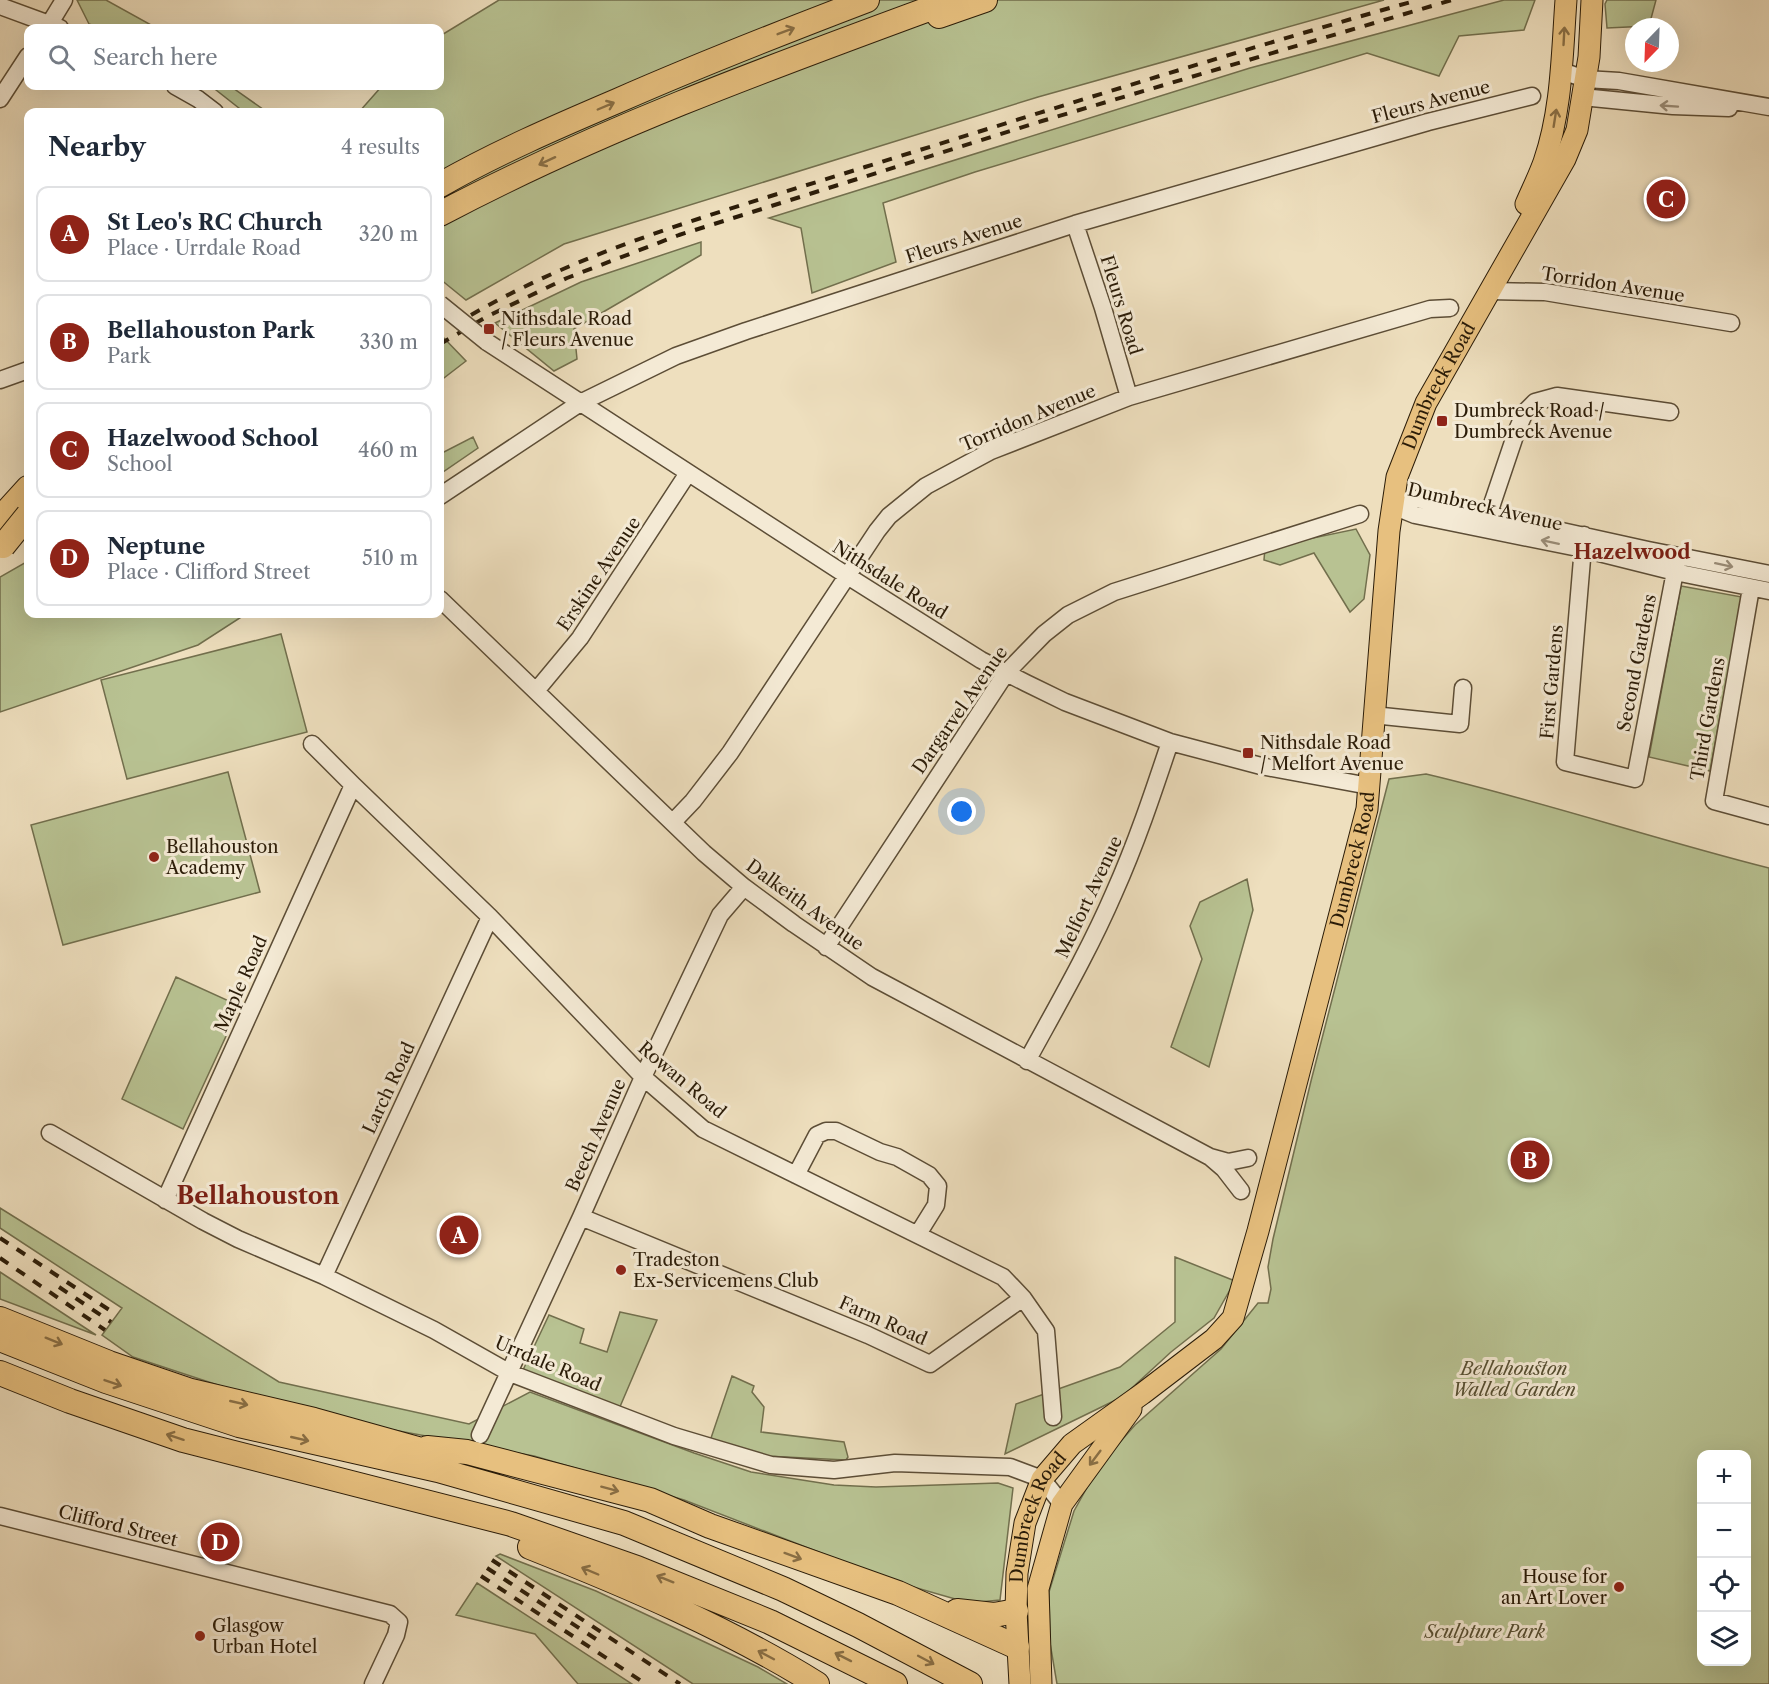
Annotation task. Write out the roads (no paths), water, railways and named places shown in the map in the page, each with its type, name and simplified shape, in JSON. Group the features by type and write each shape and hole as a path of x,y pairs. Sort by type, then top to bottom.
{"highway":[{"path":"444,184 474,166 602,107 764,39 867,0"},
{"path":"444,212 585,143 774,66 953,0"},
{"path":"585,143 985,0"},
{"path":"1,518 24,492"},
{"path":"2,548 24,520"},
{"path":"0,1319 109,1363 191,1391 314,1420 518,1476 584,1499 624,1523"},
{"path":"0,1339 106,1381 239,1425 438,1470 624,1523 783,1589 858,1625 970,1684"},
{"path":"0,1373 70,1401 183,1440 511,1524 636,1568 770,1622 895,1684"},
{"path":"410,1447 467,1452 650,1500 710,1526 898,1593 1018,1653"},
{"path":"353,1484 507,1538 675,1607 817,1684"},
{"path":"925,1605 975,1614 994,1615 1016,1611"}],"main road":[{"name":"Dumbreck Road","path":"1020,1684 1016,1611 1017,1573 1025,1522 1042,1479 1072,1444 1214,1339 1233,1318 1250,1262 1367,808 1373,715 1397,477 1426,403 1565,159 1577,130 1589,44 1592,0"},
{"name":"Dumbreck Road","path":"1489,291 1544,162 1554,126 1562,72 1566,1"},
{"path":"1562,72 1583,88"},
{"name":"Dumbreck Road","path":"1040,1671 1038,1588 1062,1504 1142,1394"},
{"path":"1018,1653 1040,1671"}],"street":[{"path":"53,24 64,0"},
{"path":"0,6 45,24"},
{"path":"1589,44 1596,62 1605,74 1619,81 1769,108"},
{"path":"0,99 24,62"},
{"path":"1583,88 1619,81"},
{"path":"1583,88 1673,106 1769,108"},
{"path":"182,90 209,108"},
{"name":"Fleurs Avenue","path":"444,493 580,403 676,356 1075,224 1428,122 1532,96"},
{"name":"Fleurs Road","path":"1075,224 1129,397"},
{"name":"Torridon Avenue","path":"1489,291 1545,292 1731,323"},
{"name":"Nithsdale Road","path":"444,307 487,342 580,403 846,575 971,654 1006,673 1065,702 1170,742 1261,765 1368,786"},
{"name":"Torridon Avenue","path":"673,822 693,801 730,753 877,531 889,516 926,486 991,451 1129,397 1430,309 1450,308"},
{"path":"0,380 24,371"},
{"path":"1486,521 1517,430 1525,411 1536,402 1557,396 1670,412"},
{"name":"Erskine Avenue","path":"536,691 580,638 688,473"},
{"name":"Dumbreck Avenue","path":"1393,506 1417,499 1486,521 1677,564 1751,588 1769,591"},
{"name":"Dargarvel Avenue","path":"826,947 1006,673 1044,634 1068,615 1114,592 1360,514"},
{"name":"First Gardens","path":"1584,542 1565,762 1635,779"},
{"name":"Dumbreck Avenue","path":"1677,564 1769,574"},
{"name":"Second Gardens","path":"1635,779 1677,564"},
{"name":"Third Gardens","path":"1751,588 1714,801 1769,816"},
{"name":"Dalkeith Avenue","path":"444,603 744,887 826,947 896,991 1210,1157 1228,1162 1248,1158"},
{"path":"1373,715 1460,724 1463,688"},
{"name":"Melfort Avenue","path":"1027,1061 1083,958 1114,894 1134,847 1170,742"},
{"name":"Rowan Road","path":"312,744 490,916 643,1077 703,1129 1002,1277 1023,1298 1046,1331 1053,1418"},
{"name":"Maple Road","path":"165,1200 353,785"},
{"name":"Beech Avenue","path":"480,1435 643,1077 720,915 744,887"},
{"name":"Larch Road","path":"324,1276 490,916"},
{"path":"796,1175 817,1135 826,1131 836,1131 880,1152 897,1157 929,1174 938,1186 936,1205 918,1234"},
{"name":"Urrdale Road","path":"50,1133 165,1200 238,1239 324,1276 434,1330 510,1373 674,1436 771,1465 834,1470 895,1462 1010,1467 1042,1479"},
{"name":"Dalkeith Avenue","path":"1210,1157 1224,1169 1241,1191"},
{"name":"Farm Road","path":"581,1217 857,1330 930,1364 1023,1298"},
{"path":"1042,1479 1062,1504"},
{"name":"Clifford Street","path":"0,1516 390,1614 399,1622 396,1635 373,1684"}],"railway":[{"path":"471,315 565,268 664,230 1141,82 1418,0"},
{"path":"444,342 488,316 567,278 679,235 1042,121 1452,0"},
{"path":"0,1238 117,1315"},
{"path":"0,1258 105,1330"},
{"path":"59,1287 111,1322"},
{"path":"492,1560 680,1684"},
{"path":"487,1568 599,1641"},
{"path":"481,1576 646,1684"}],"place":[{"name":"Hazelwood School","path":"1666,199"},
{"name":"Nithsdale Road / Fleurs Avenue","path":"489,329"},
{"name":"Dumbreck Road / Dumbreck Avenue","path":"1442,421"},
{"name":"Nithsdale Road / Melfort Avenue","path":"1248,753"},
{"name":"Bellahouston Academy","path":"154,857"},
{"name":"Bellahouston Park","path":"1530,1160"},
{"name":"St Leo's RC Church","path":"459,1235"},
{"name":"Tradeston Ex-Servicemens Club","path":"621,1270"},
{"name":"Neptune","path":"220,1542"},
{"name":"House for an Art Lover","path":"1619,1587"},
{"name":"Glasgow Urban Hotel","path":"200,1636"}],"district":[{"name":"Hazelwood","path":"1632,552"},
{"name":"Bellahouston","path":"258,1195"}],"park label":[{"name":"Bellahouston Walled Garden","path":"1514,1379"},
{"name":"Sculpture Park","path":"1485,1632"}]}
